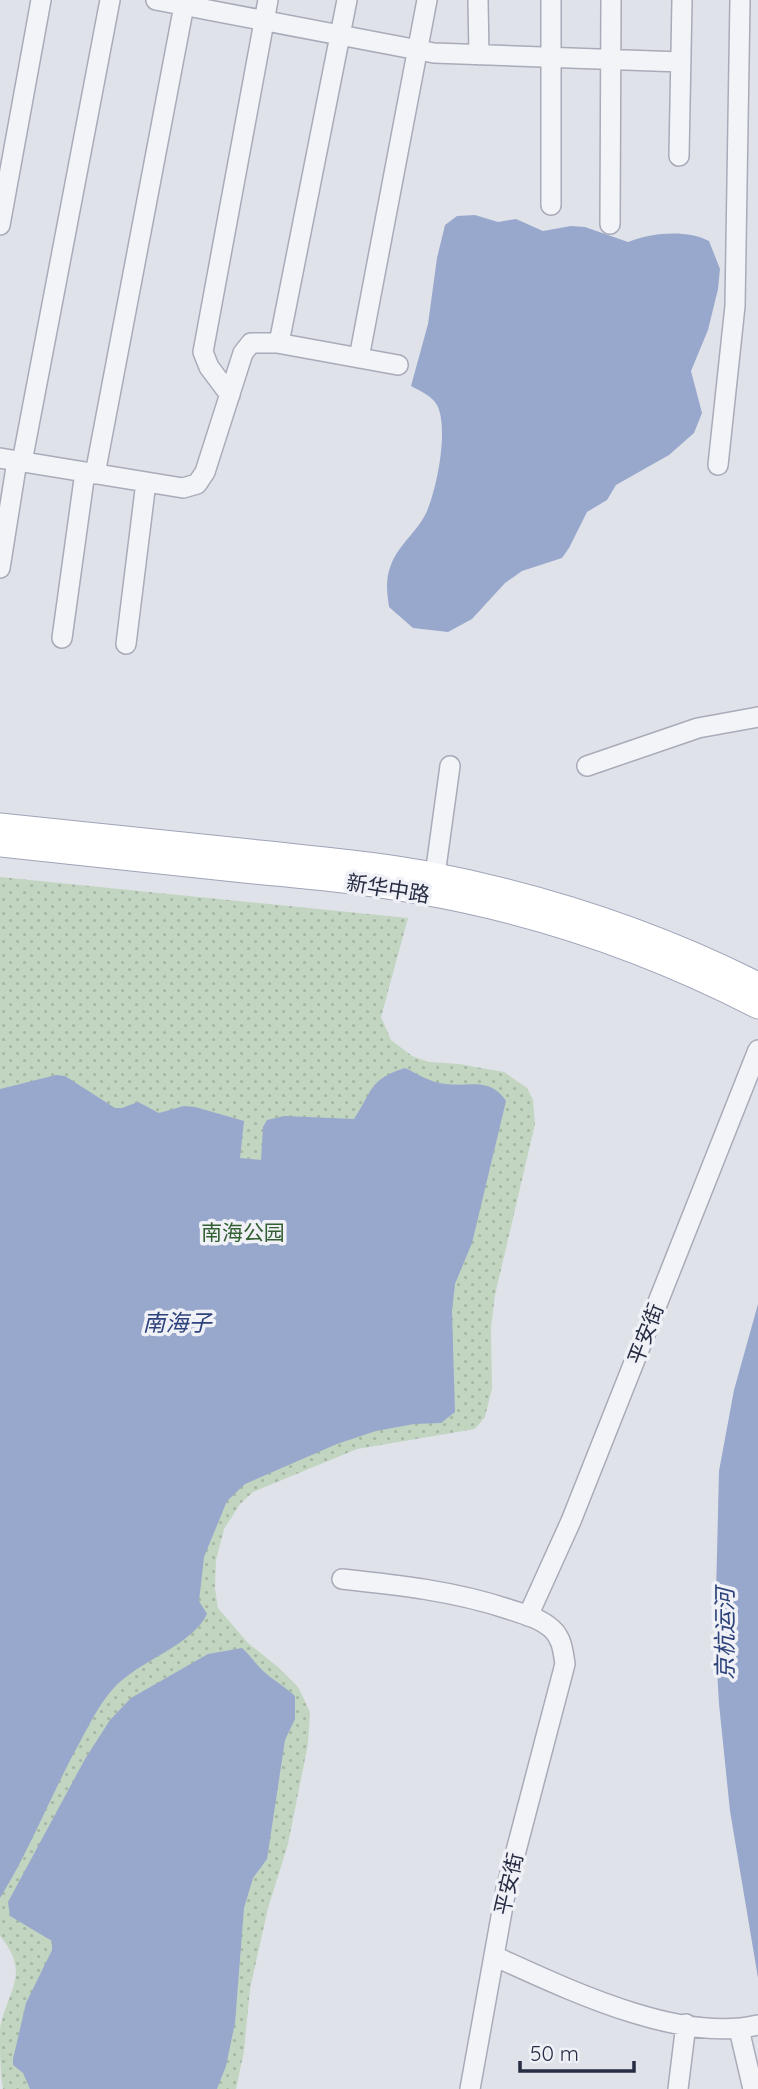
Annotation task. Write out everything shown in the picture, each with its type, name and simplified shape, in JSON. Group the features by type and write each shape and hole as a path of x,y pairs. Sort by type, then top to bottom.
{"main road":[{"name":"新华中路","path":"0,825 340,861 435,875 531,898 605,920 699,955 758,984"},
{"name":"新华中路","path":"0,845 417,892 527,917 600,939 703,979 758,1007"}],"street":[{"path":"0,225 41,0"},
{"path":"0,568 13,461 110,0"},
{"path":"156,0 184,3 264,22 417,51 551,59 681,62"},
{"path":"230,395 209,367 203,352 268,0"},
{"path":"279,343 347,0"},
{"path":"359,358 426,0"},
{"path":"478,0 479,55"},
{"path":"551,0 551,205"},
{"path":"610,224 611,0"},
{"path":"679,156 682,0"},
{"path":"718,465 736,306 740,0"},
{"path":"62,638 90,473 184,3"},
{"path":"13,461 183,488 197,484 211,458 243,353 251,343 279,343 398,365"},
{"path":"126,643 146,482"},
{"path":"587,766 698,728 758,717"},
{"path":"435,875 450,766"},
{"name":"平安街","path":"528,1616 571,1521 758,1050"},
{"name":"平安街","path":"342,1578 471,1597 537,1619 554,1630 562,1644 565,1664 506,1889 470,2089"},
{"path":"494,1956 613,2005 716,2030 748,2027 753,2089"},
{"path":"678,2089 686,2024"}],"green space":[{"name":"南海公园","path":"0,877 408,918 381,1017 391,1040 412,1056 429,1062 504,1072 527,1088 533,1100 535,1124 495,1295 491,1328 492,1388 485,1417 475,1429 357,1449 253,1492 240,1504 224,1529 216,1560 215,1588 218,1608 248,1643 298,1687 310,1712 308,1744 288,1844 268,1908 250,1989 244,2051 236,2089 3,2089 0,2029 16,1972 9,1949 0,1936"}],"water":[{"path":"475,215 498,222 516,219 543,231 571,226 585,227 628,242 658,235 700,237 709,241 720,269 708,330 691,371 702,413 694,433 669,455 616,485 607,500 587,512 562,558 522,571 505,583 472,619 448,632 413,628 389,607 387,580 394,558 427,511 440,458 442,428 437,405 429,396 411,386 428,324 437,258 445,225 457,216"},
{"name":"南海子","path":"405,1068 440,1083 486,1086 506,1101 472,1243 455,1284 452,1311 455,1412 441,1423 414,1424 376,1431 337,1444 245,1484 227,1501 204,1557 199,1601 207,1614 189,1636 123,1679 107,1696 70,1760 22,1860 0,1898 0,1089 56,1075 65,1076 115,1108 138,1102 159,1113 184,1106 195,1107 244,1121 240,1158 261,1160 263,1127 267,1120 284,1116 354,1119 378,1082"},
{"name":"京杭运河","path":"758,1304 758,1978 730,1811 715,1635 719,1471 734,1390"},
{"path":"242,1648 262,1670 295,1696 295,1719 285,1740 267,1859 253,1878 244,1908 235,2023 226,2066 217,2089 30,2089 23,2073 13,2065 13,2059 26,2003 52,1950 52,1941 10,1916 8,1902 85,1759 110,1720 131,1698 208,1654"}]}
